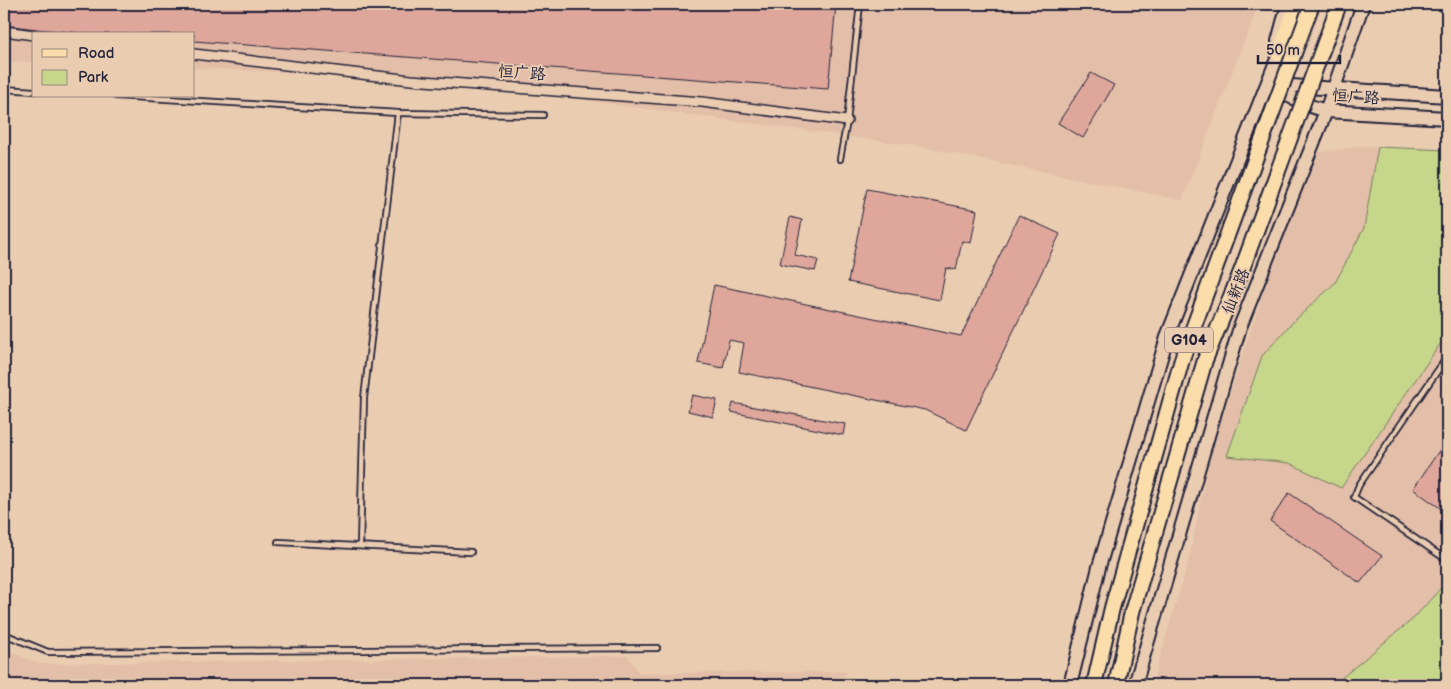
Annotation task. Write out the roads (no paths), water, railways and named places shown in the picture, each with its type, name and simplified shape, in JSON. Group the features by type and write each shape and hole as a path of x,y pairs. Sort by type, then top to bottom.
{"main road":[{"path":"1070,685 1099,567 1168,334 1268,85 1288,4"},
{"path":"1077,685 1134,459 1168,345 1226,204 1297,4"},
{"name":"仙新路","path":"1094,685 1112,608 1183,356 1312,4"},
{"name":"仙新路","path":"1116,685 1132,612 1205,360 1241,272 1338,4"},
{"name":"仙新路","path":"1135,685 1240,327 1326,111 1363,4"},
{"name":"恒广路","path":"1268,85 1447,96"},
{"name":"恒广路","path":"1268,85 1304,104 1326,111 1447,118"},
{"path":"1129,685 1225,355 1326,111"}],"street":[{"path":"4,31 32,35"},
{"name":"恒广路","path":"195,54 411,80 702,102 847,121"}],"lane":[{"path":"840,159 847,121 860,4"},
{"path":"4,90 32,91"},
{"path":"149,98 398,113 543,115"},
{"path":"360,544 364,398 398,113"},
{"path":"1447,357 1359,485 1354,497 1447,560"},
{"path":"278,542 360,544 471,552"},
{"path":"4,634 48,652 657,648"}]}
